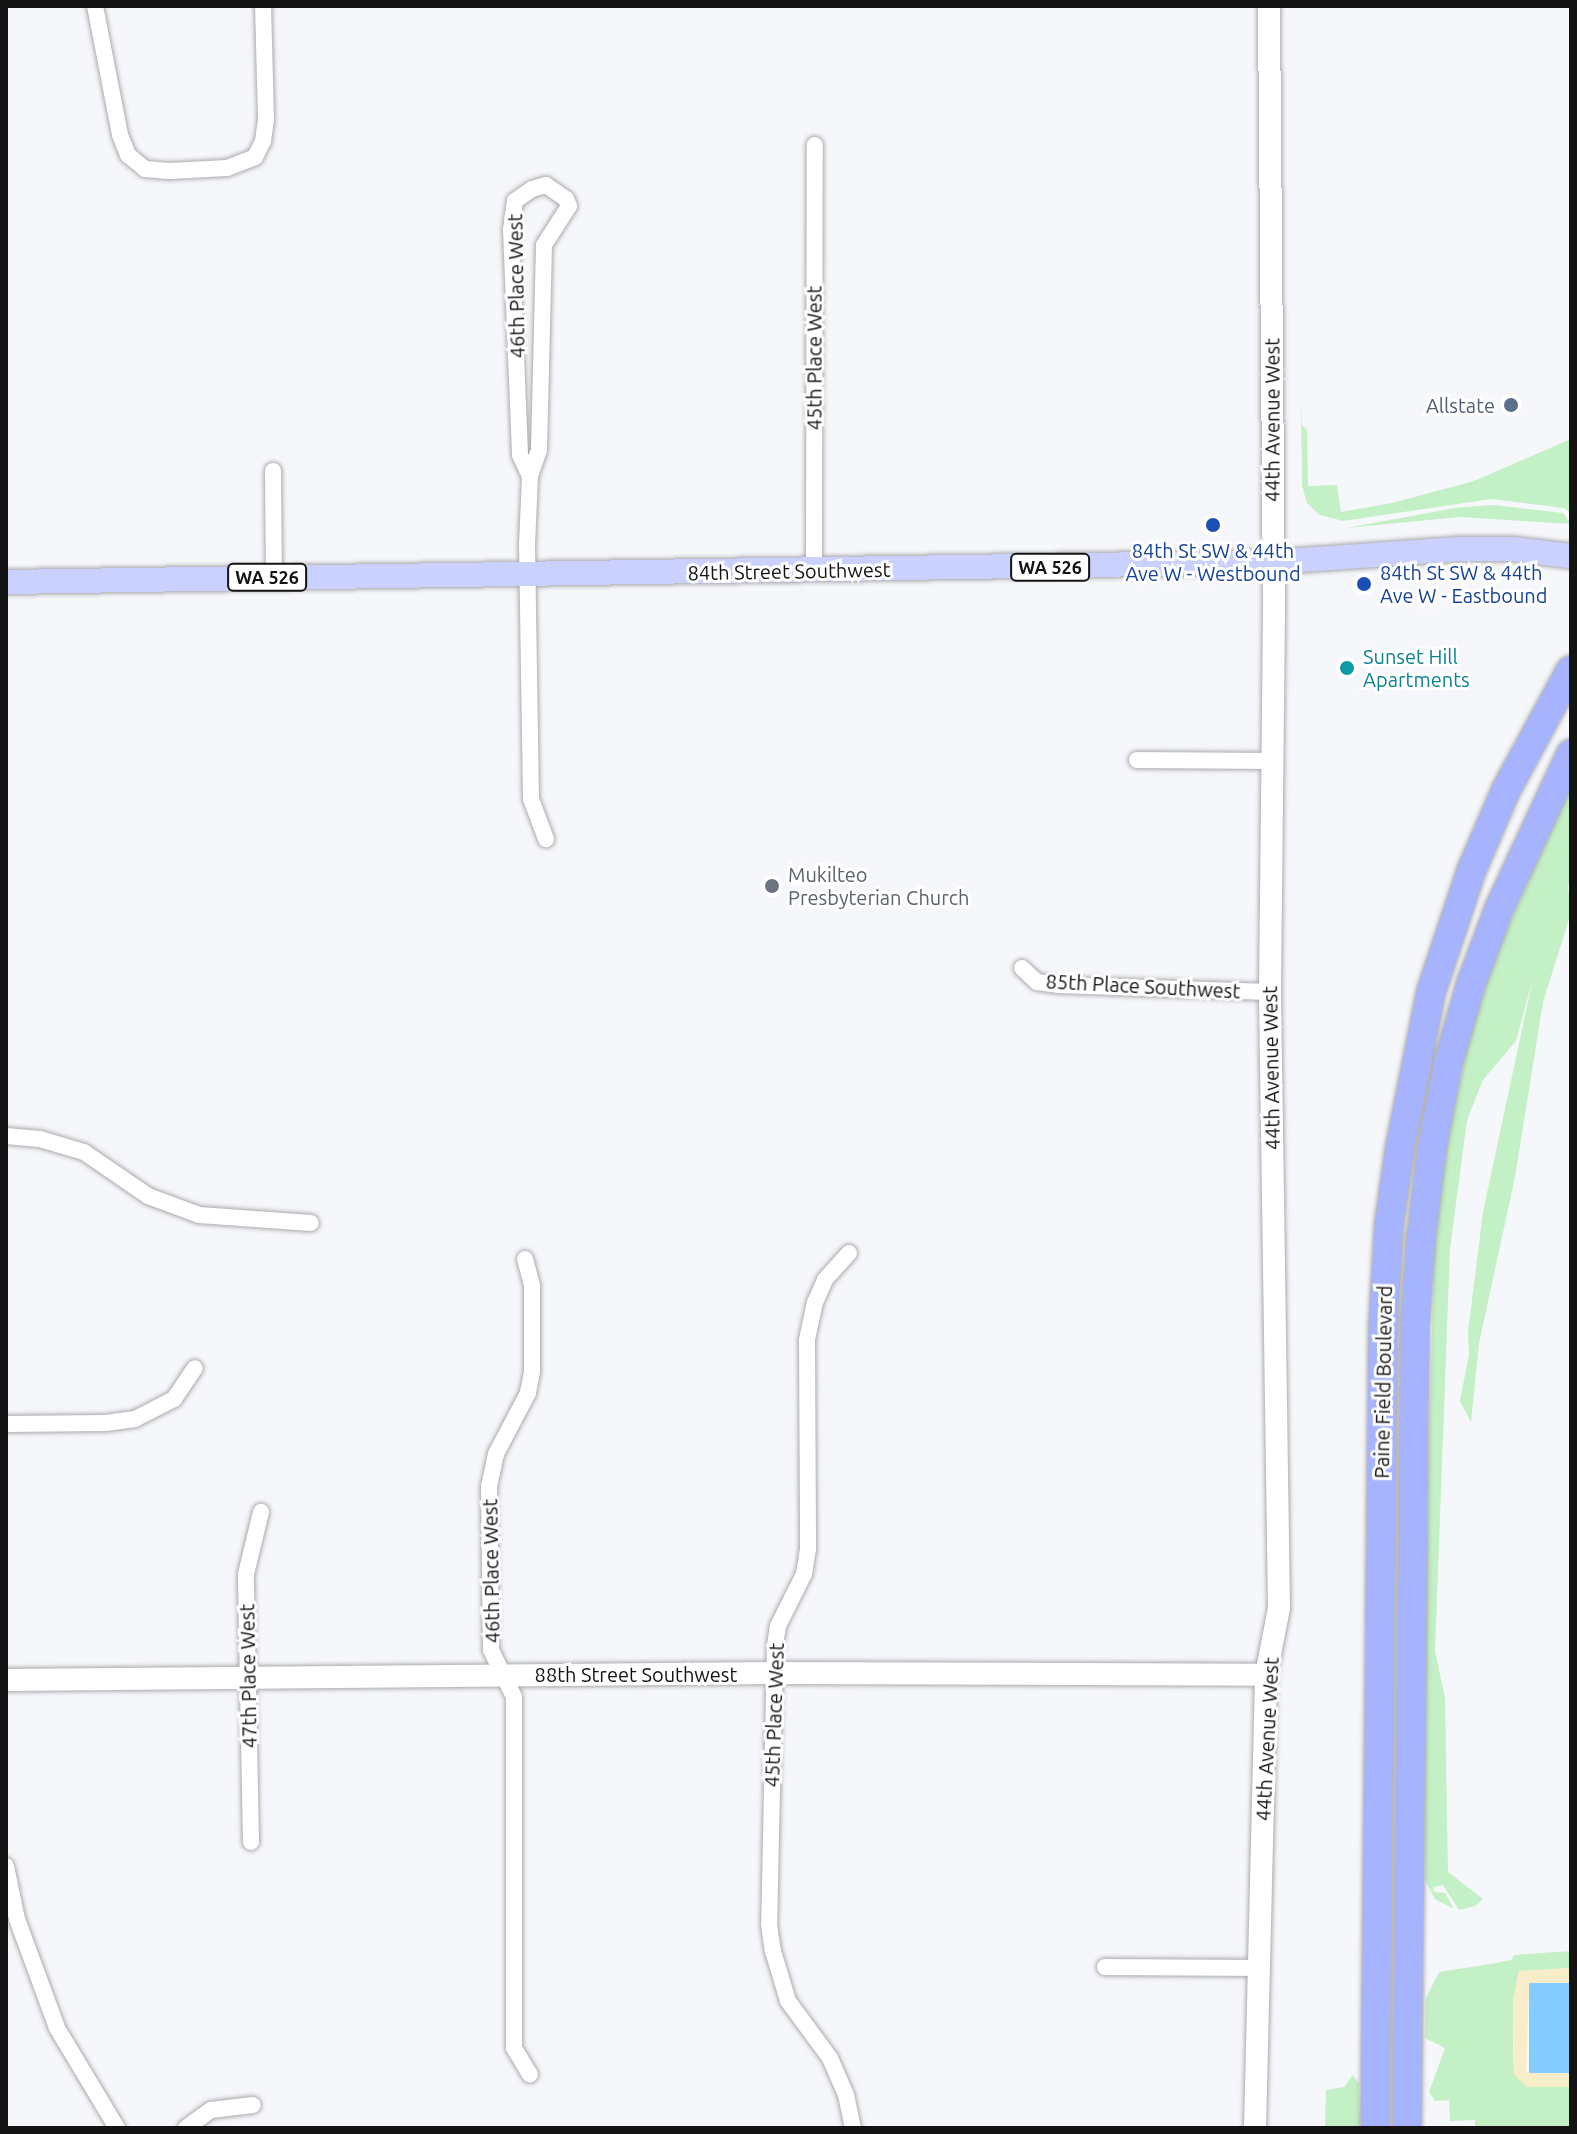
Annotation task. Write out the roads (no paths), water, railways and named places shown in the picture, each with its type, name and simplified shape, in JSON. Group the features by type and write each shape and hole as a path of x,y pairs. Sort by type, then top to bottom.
{"highway":[{"name":"Paine Field Boulevard","path":"1375,2128 1383,1325 1391,1209 1431,992 1472,869 1506,790 1571,670"},
{"name":"Paine Field Boulevard","path":"1407,2128 1415,1325 1422,1224 1448,1064 1471,984 1499,909 1571,754"}],"main road":[{"name":"84th Street Southwest","path":"6,582 1273,562 1457,549 1512,549 1571,556"}],"street":[{"path":"95,6 120,135 128,155 145,169 169,171 227,168 255,157 263,141 266,119 263,6"},
{"name":"44th Avenue West","path":"1255,2128 1266,1675 1279,1608 1270,992 1273,562 1269,6"},
{"name":"45th Place West","path":"814,571 815,145"},
{"name":"46th Place West","path":"530,476 520,455 511,230 515,201 532,189 546,185 566,199 569,206 544,245 539,450 530,476 531,799 546,839"},
{"path":"273,471 274,577"},
{"path":"1137,760 1272,761"},
{"name":"85th Place Southwest","path":"1022,968 1037,982 1058,985 1270,992"},
{"path":"6,1136 40,1139 84,1152 148,1196 199,1215 311,1223"},
{"name":"45th Place West","path":"849,1253 825,1280 809,1322 807,1563 778,1626 773,1673 769,1924 773,1951 788,2001 830,2058 846,2095 853,2128"},
{"name":"46th Place West","path":"525,1259 532,1286 532,1372 528,1393 496,1454 489,1486 491,1650 514,1697 514,2048 530,2075"},
{"path":"6,1424 106,1423 135,1419 174,1399 195,1368"},
{"name":"47th Place West","path":"251,1842 246,1574 261,1512"},
{"name":"88th Street Southwest","path":"6,1680 773,1673 1266,1675"},
{"path":"6,1866 17,1919 57,2028 117,2128"},
{"path":"1105,1967 1258,1968"},
{"path":"186,2128 211,2110 253,2105"}],"water":[{"path":"1529,1983 1571,1983 1571,2073 1529,2073"}],"place":[{"name":"Allstate","path":"1511,405"},
{"name":"84th St SW & 44th Ave W - Westbound","path":"1213,525"},
{"name":"84th St SW & 44th Ave W - Eastbound","path":"1364,584"},
{"name":"Sunset Hill Apartments","path":"1347,668"},
{"name":"Mukilteo Presbyterian Church","path":"772,886"}]}
